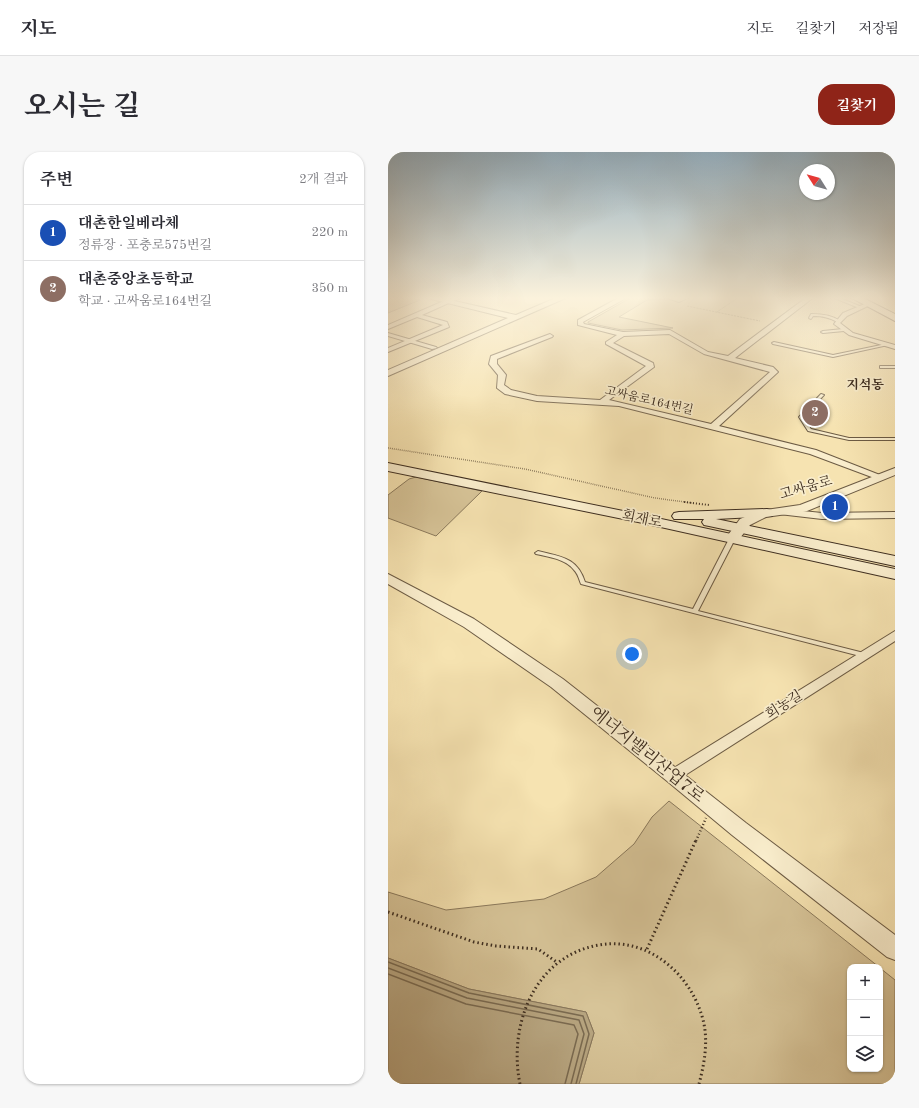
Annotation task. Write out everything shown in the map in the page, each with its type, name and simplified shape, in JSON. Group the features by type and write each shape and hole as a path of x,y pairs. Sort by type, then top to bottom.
{"main road":[{"name":"회재로","path":"388,459 679,516 736,534 895,574"},
{"name":"회재로","path":"388,467 736,534 895,562"},
{"path":"679,516 767,514"}],"street":[{"path":"388,373 464,340"},
{"name":"고싸움로164번길","path":"539,340 494,358 493,364 502,375 500,386 503,390 521,397 603,401 813,452 880,477"},
{"path":"603,401 650,367 650,365 608,343 612,340"},
{"path":"685,340 706,353 770,368 774,372 712,428"},
{"path":"729,359 753,340"},
{"path":"871,340 895,347"},
{"path":"388,350 410,341 434,348"},
{"name":"고싸움로","path":"736,534 745,522 767,514 783,512 826,500 895,471"},
{"path":"783,512 822,516 895,515"},
{"name":"에너지밸리산업7로","path":"388,578 469,623 557,683 833,903 895,948"},
{"name":"회농길","path":"674,775 895,635"}],"lane":[{"path":"774,343 833,356 886,345"},
{"path":"881,367 895,367"},
{"path":"822,395 801,417 809,430 849,439 895,439"},
{"path":"695,611 736,534"},
{"path":"538,553 570,562 577,568 583,583 864,655"}],"path":[{"path":"388,448 490,465 524,468 655,498 714,505"},
{"path":"647,950 711,806"},
{"path":"388,912 474,942 496,946 538,949 558,963"},
{"path":"520,1084 515,1051 518,1030 523,1011 531,994 542,978 558,963 585,948 602,944 618,943 647,950 665,960 679,972 690,987 699,1005 704,1024 706,1045 704,1067 700,1084"}],"shaded area":[{"path":"416,477 482,491 436,536 388,518 388,495 409,479"},
{"path":"669,801 875,964 847,964 847,1072 883,1072 883,970 895,980 895,1084 579,1084 594,1033 586,1012 469,989 388,958 388,892 446,910 544,899 596,877 634,844 652,817"}],"water":[{"path":"388,958 469,989 586,1012 594,1033 579,1084 388,1084"}],"place":[{"name":"대촌중앙초등학교","path":"815,413"},
{"name":"대촌한일베라체","path":"835,507"}],"district":[{"name":"지석동","path":"865,385"}]}
